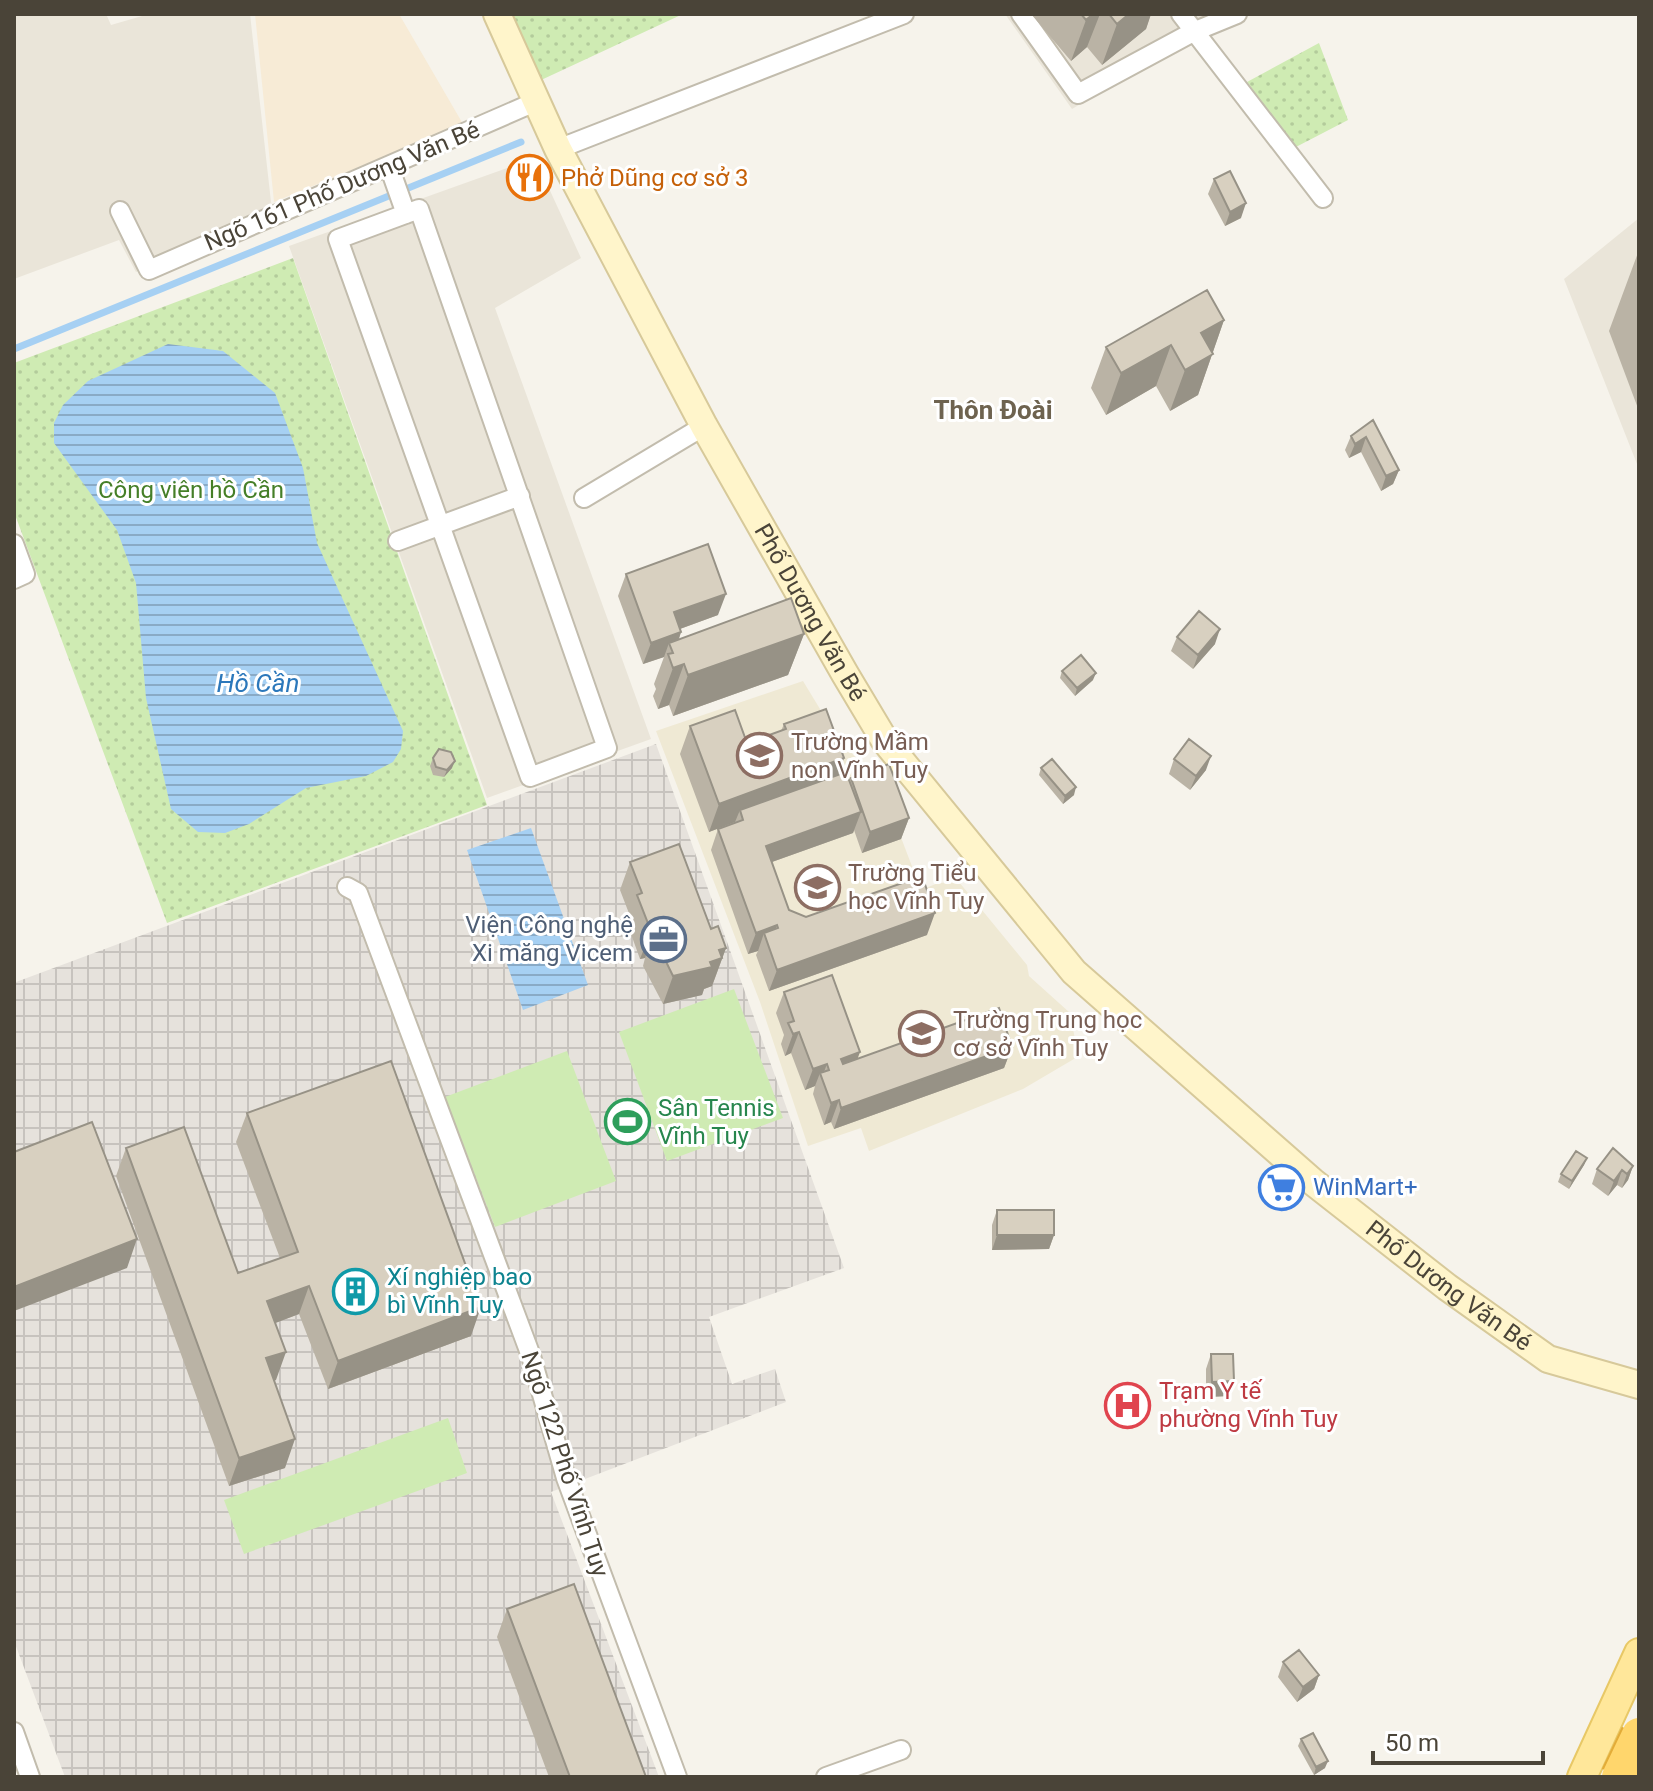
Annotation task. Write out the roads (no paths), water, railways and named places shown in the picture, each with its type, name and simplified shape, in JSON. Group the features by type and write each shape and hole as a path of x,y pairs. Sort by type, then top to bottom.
{"highway":[{"path":"1619,1777 1639,1735"}],"main road":[{"path":"1633,1666 1631,1696 1639,1705"},
{"path":"1584,1772 1633,1666"},
{"path":"1584,1772 1600,1759 1615,1759 1639,1766"}],"street":[{"name":"Phố Dương Văn Bé","path":"497,14 558,149 704,426 885,741 1074,972 1313,1182 1447,1287 1548,1359 1639,1385"},
{"path":"558,149 904,14"},
{"path":"1021,14 1078,94 1193,32 1237,14"},
{"path":"1181,14 1323,198"},
{"name":"Ngõ 161 Phố Dương Văn Bé","path":"120,211 149,270 391,172 535,102"},
{"path":"391,172 403,206"},
{"path":"403,206 419,209 520,496 607,748 530,777 338,239 403,206"},
{"path":"584,498 704,426"},
{"path":"398,541 520,496"},
{"path":"14,544 25,574 14,579"},
{"name":"Ngõ 122 Phố Vĩnh Tuy","path":"347,887 358,893 421,1059 531,1356 570,1489 677,1777"},
{"path":"14,1732 30,1777"},
{"path":"826,1777 901,1750"}],"water":[{"name":"Hồ Cần","path":"168,344 223,351 275,393 303,468 317,543 403,731 401,749 393,762 366,776 306,788 249,824 225,833 198,832 171,809 146,698 136,583 117,530 54,443 54,423 63,405 88,381"},
{"path":"531,828 588,985 523,1010 467,850"}],"waterway":[{"path":"14,349 521,142"}],"place":[{"name":"Phở Dũng cơ sở 3","path":"530,178"},
{"name":"Trường Mầm non Vĩnh Tuy","path":"760,756"},
{"name":"Trường Tiểu học Vĩnh Tuy","path":"817,887"},
{"name":"Viện Công nghệ Xi măng Vicem","path":"664,939"},
{"name":"Trường Trung học cơ sở Vĩnh Tuy","path":"922,1034"},
{"name":"Sân Tennis Vĩnh Tuy","path":"627,1122"},
{"name":"WinMart+","path":"1282,1187"},
{"name":"Xí nghiệp bao bì Vĩnh Tuy","path":"356,1291"},
{"name":"Trạm Y tế phường Vĩnh Tuy","path":"1128,1405"}],"district":[{"name":"Thôn Đoài","path":"993,410"}],"park label":[{"name":"Công viên hồ Cần","path":"191,490"}]}
